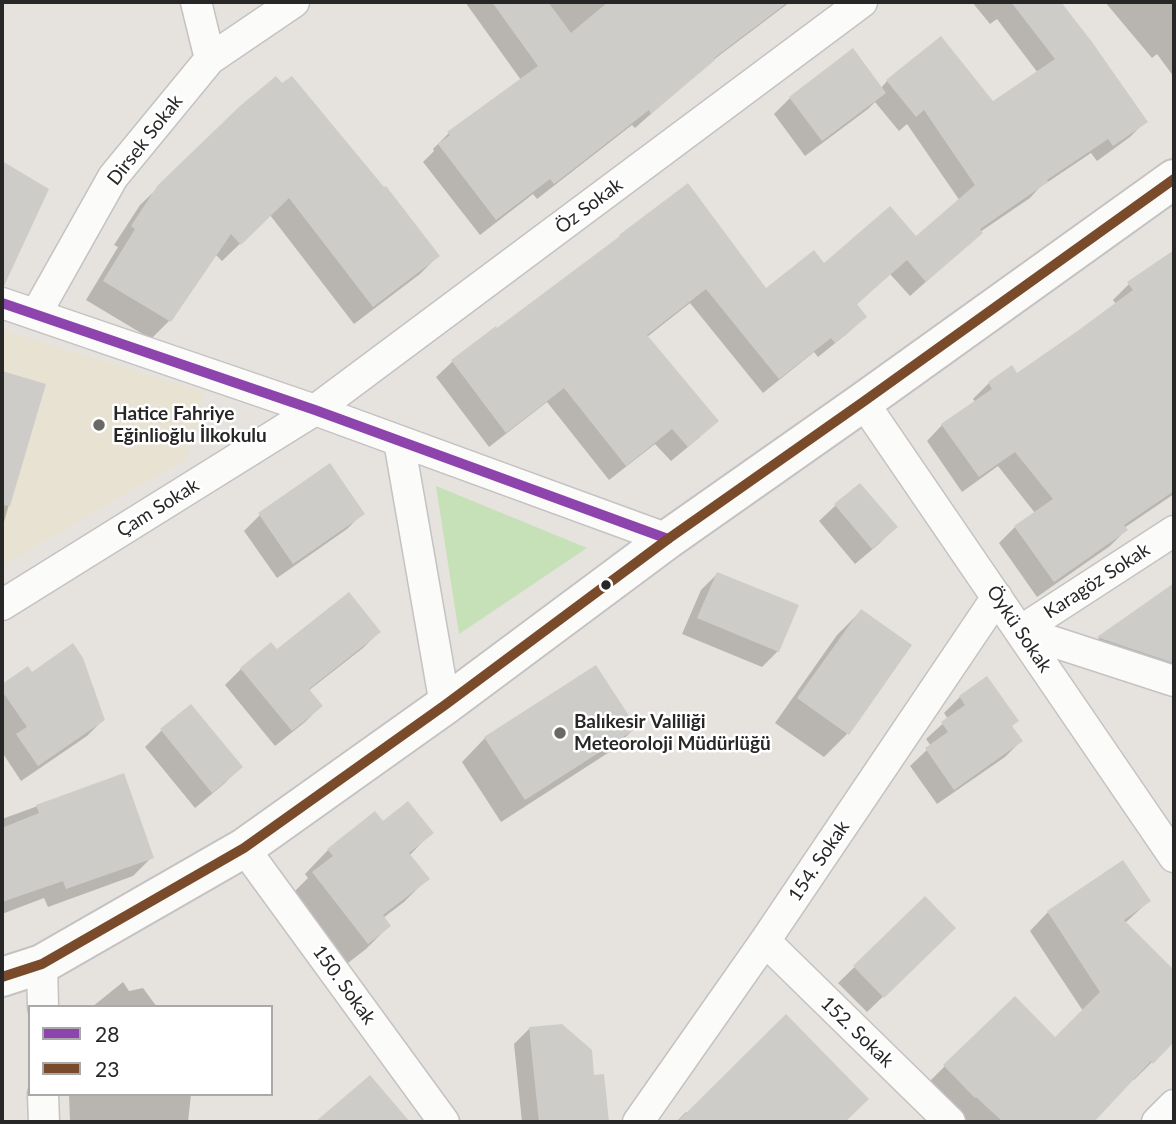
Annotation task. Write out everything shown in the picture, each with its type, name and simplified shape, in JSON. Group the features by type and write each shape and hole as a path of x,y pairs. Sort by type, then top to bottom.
{"main road":[{"path":"2,977 42,964 244,848 445,705 668,539 1174,178"}],"street":[{"path":"195,2 209,59"},
{"name":"Dirsek Sokak","path":"36,314 113,177 209,59 294,2"},
{"name":"Öz Sokak","path":"315,410 862,2"},
{"path":"2,303 315,410 668,539"},
{"name":"Öykü Sokak","path":"863,402 1174,857"},
{"name":"Çam Sokak","path":"2,605 315,410"},
{"path":"399,441 445,705"},
{"name":"Karagöz Sokak","path":"1020,631 1174,531"},
{"name":"154. Sokak","path":"638,1122 765,941 997,597"},
{"path":"1020,631 1174,681"},
{"name":"150. Sokak","path":"244,848 444,1122"},
{"name":"152. Sokak","path":"765,941 950,1122"},
{"path":"42,964 43,1005"},
{"path":"43,1096 44,1122"},
{"path":"1157,1122 1174,1105"}],"shaded area":[{"name":"Hatice Fahriye Eğinlioğlu İlkokulu","path":"2,330 204,392 187,458 2,566"}],"green space":[{"path":"436,486 587,548 459,634"}],"building":[{"path":"492,2 548,2 571,33 608,2 788,2 714,58 715,60 651,114 649,110 554,184 550,179 496,220 438,144 450,135 447,132 538,66"},
{"path":"1011,2 1061,2 1148,122 1113,146 1108,139 1047,180 1048,182 980,229 983,233 926,282 907,260 857,304 867,317 835,343 831,338 779,379 706,289 647,335 719,421 688,447 672,429 626,466 564,388 506,433 451,360 688,183 766,288 814,250 824,263 890,206 916,236 975,185 924,110 916,117 886,80 941,36 993,101 1055,59"},
{"path":"853,48 886,93 822,141 789,97"},
{"path":"276,76 282,83 292,76 384,187 386,186 440,256 373,307 289,198 241,245 231,234 171,322 103,281 135,229 131,226 158,185 240,106"},
{"path":"2,161 49,189 4,286 2,286"},
{"path":"1174,250 1174,491 1124,525 1128,530 1054,582 1014,526 1053,499 1015,452 979,477 941,424 992,389 988,382 1012,365 1017,373 1133,290 1127,282"},
{"path":"2,371 46,384 10,506 2,505"},
{"path":"330,463 365,514 293,564 258,513"},
{"path":"860,483 898,527 872,549 834,504"},
{"path":"717,572 799,605 779,652 697,618"},
{"path":"1174,583 1174,663 1097,637"},
{"path":"349,592 381,632 309,689 323,706 292,731 240,668 271,642 277,649"},
{"path":"861,609 912,645 849,735 797,698"},
{"path":"73,643 83,658 105,720 38,766 16,734 27,727 2,691 2,684 28,666 32,672"},
{"name":"Balıkesir Valiliği Meteoroloji Müdürlüğü","path":"596,665 637,728 525,800 484,737"},
{"path":"987,676 1019,721 1012,726 1023,741 954,790 925,748 948,732 941,722 965,705 959,696"},
{"path":"191,704 243,767 212,793 160,729"},
{"path":"124,773 154,858 66,889 63,881 2,902 2,828 39,813 36,805"},
{"path":"408,801 434,833 409,853 430,879 383,915 391,926 368,944 312,872 333,856 327,849 375,811 383,821"},
{"path":"1123,860 1151,901 1124,920 1174,970 1174,1042 1153,1064 1151,1061 1094,1122 1003,1122 943,1065 1015,996 1055,1037 1100,992 1047,911"},
{"path":"925,896 956,928 884,998 853,966"},
{"path":"786,1014 869,1099 845,1122 677,1122"},
{"path":"562,1024 592,1050 594,1075 604,1074 609,1122 539,1122 529,1027"},
{"path":"370,1075 410,1122 315,1122"}],"transit line":[{"name":"23","path":"2,977 42,964 244,848 445,705 668,539 1174,179"},
{"name":"28","path":"2,303 315,410 668,539"}],"place":[{"name":"Hatice Fahriye Eğinlioğlu İlkokulu","path":"99,425"},
{"name":"Balıkesir Valiliği Meteoroloji Müdürlüğü","path":"560,733"}]}
